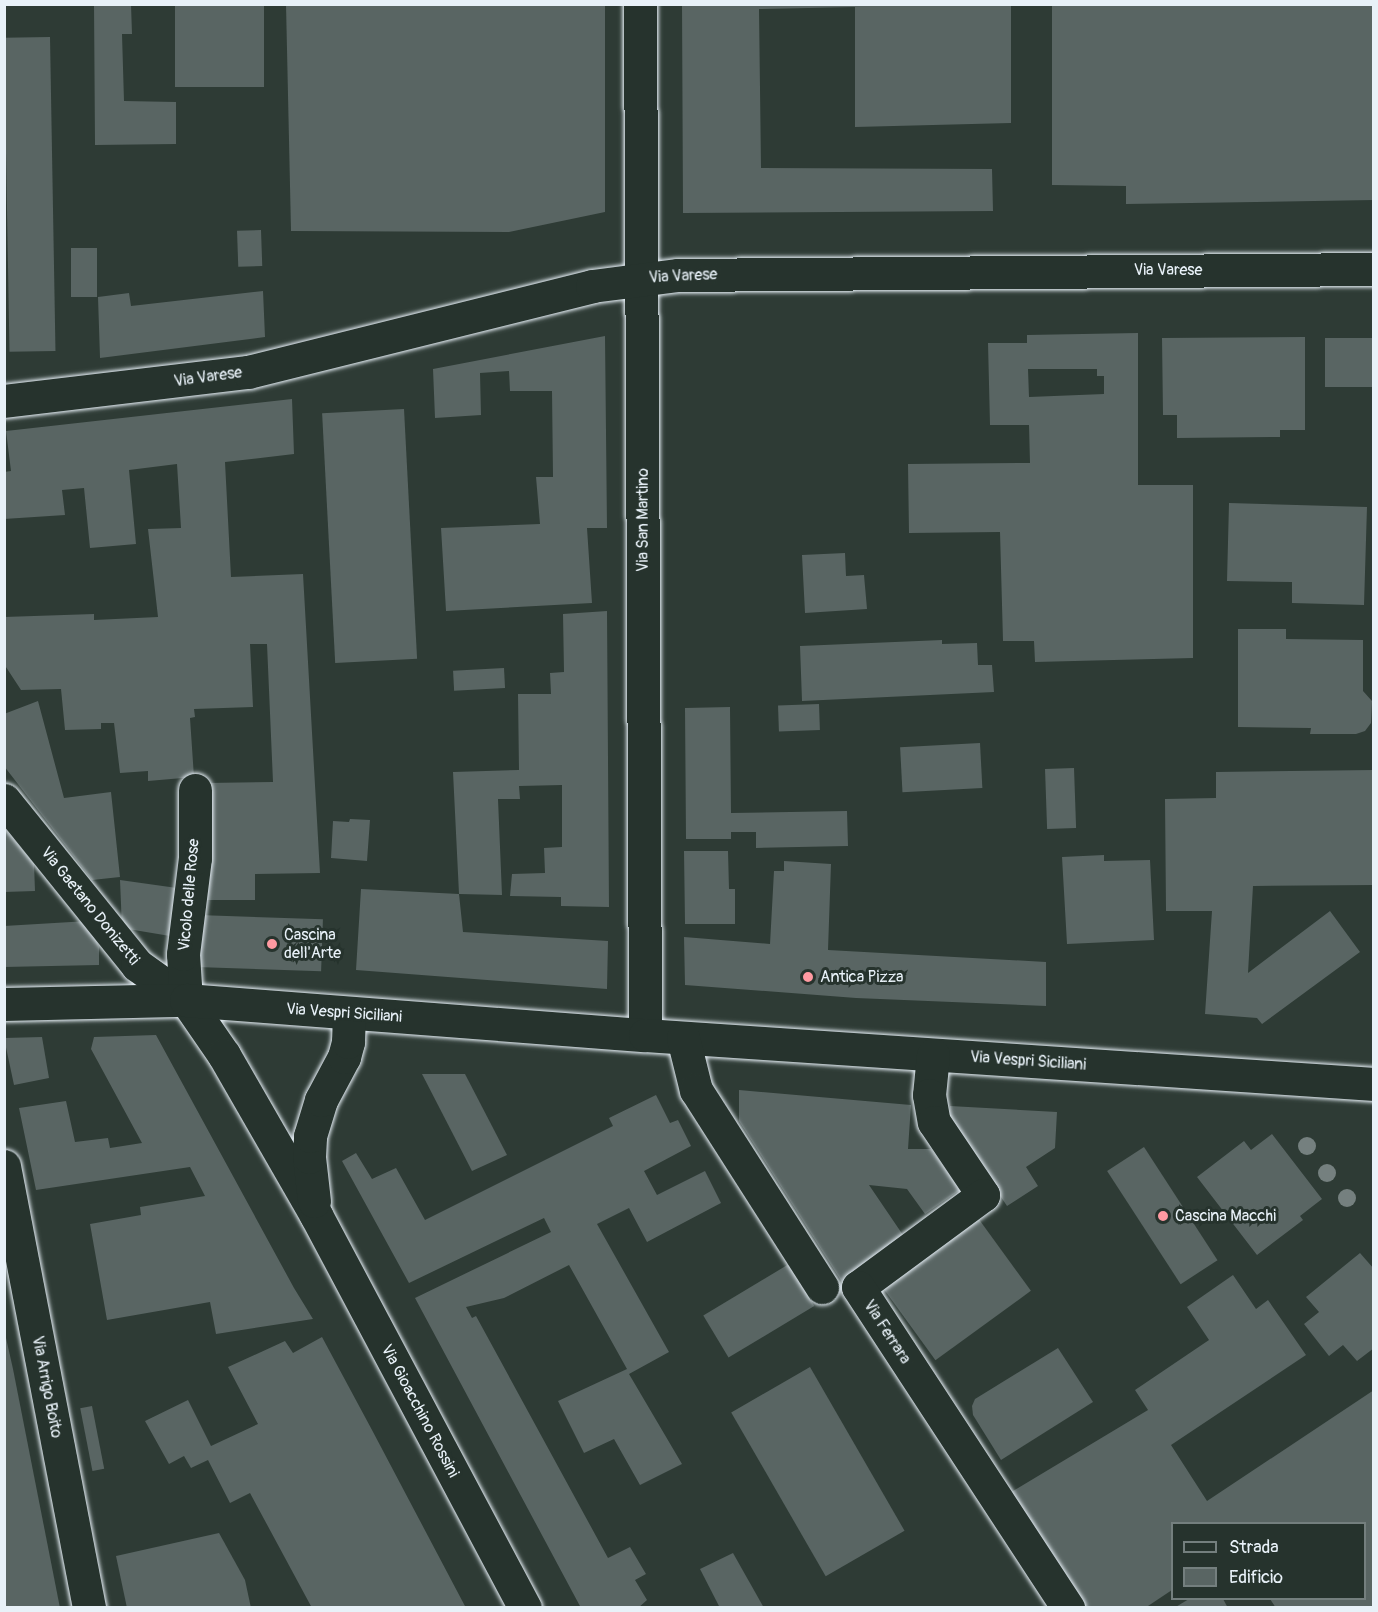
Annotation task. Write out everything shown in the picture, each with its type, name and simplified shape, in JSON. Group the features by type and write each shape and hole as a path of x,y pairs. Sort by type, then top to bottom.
{"street":[{"name":"Via San Martino","path":"640,4 645,1035"},
{"name":"Via Varese","path":"4,401 240,373 495,308 592,286 693,274 1374,269"},
{"name":"Vicolo delle Rose","path":"186,1000 183,960 195,858 195,790"},
{"name":"Via Gaetano Donizetti","path":"4,800 137,965 186,1000"},
{"name":"Via Vespri Siciliani","path":"4,1004 186,1000 683,1038 1374,1084"},
{"name":"Via Gioacchino Rossini","path":"186,1000 224,1055 316,1215 525,1608"},
{"name":"Via Gioacchino Rossini","path":"316,1215 309,1157 310,1136 321,1100 344,1057 348,1042 349,1013"},
{"path":"683,1038 696,1090 822,1287"},
{"name":"Via Ferrara","path":"933,1055 929,1095 934,1122 983,1195 858,1287 1068,1608"},
{"name":"Via Arrigo Boito","path":"4,1166 89,1608"}],"building":[{"path":"94,4 131,4 132,34 122,34 124,101 176,102 176,144 95,145"},
{"path":"175,4 264,4 264,87 175,87"},
{"path":"286,4 605,4 605,212 509,232 291,231"},
{"path":"682,4 1011,4 1011,123 855,127 855,7 759,9 761,168 992,169 993,211 683,213"},
{"path":"1052,4 1374,4 1374,200 1126,204 1126,186 1052,185"},
{"path":"50,37 55,351 9,352 4,38"},
{"path":"261,230 262,266 238,267 237,231"},
{"path":"71,248 97,248 97,297 71,297"},
{"path":"263,291 265,337 100,358 98,297 129,293 131,306"},
{"path":"1138,333 1138,485 1193,485 1193,658 1035,662 1034,641 1003,641 1000,532 909,533 908,464 1030,463 1029,425 990,425 988,343 1027,343 1027,335","holes":["1028,369 1097,369 1097,376 1104,376 1104,394 1029,397"]},
{"path":"605,336 607,528 587,528 592,603 446,611 441,528 540,524 536,477 553,477 552,391 510,391 509,371 480,373 481,415 435,418 433,369"},
{"path":"1305,337 1305,430 1280,430 1280,437 1177,438 1177,415 1163,415 1162,338"},
{"path":"1325,338 1374,338 1374,387 1325,387"},
{"path":"292,399 294,454 225,462 231,577 303,574 320,873 255,874 255,900 207,900 206,783 273,782 267,644 250,644 253,707 194,709 195,717 190,718 194,777 148,781 148,771 120,773 114,723 101,723 101,729 65,730 61,689 21,690 4,664 4,617 94,614 94,620 158,617 148,529 181,528 177,464 129,470 136,544 90,548 84,488 62,490 65,515 4,519 4,472 11,471 6,431"},
{"path":"404,409 417,659 335,663 322,413"},
{"path":"1229,503 1367,507 1364,605 1292,603 1292,582 1227,581"},
{"path":"845,553 846,576 864,575 867,609 805,613 802,555"},
{"path":"607,611 609,907 561,906 561,897 510,896 512,874 545,873 544,848 562,847 562,785 519,786 520,799 498,799 502,895 459,894 453,772 519,770 518,694 551,694 550,673 564,672 563,614"},
{"path":"1238,629 1286,629 1286,639 1363,640 1363,691 1372,701 1371,723 1365,731 1356,734 1310,734 1311,728 1238,727"},
{"path":"942,640 942,644 977,643 978,665 992,665 994,692 802,701 800,646"},
{"path":"504,668 505,688 454,691 453,671"},
{"path":"38,701 64,798 111,792 120,877 92,880 4,766 4,714"},
{"path":"819,704 820,730 779,731 778,705"},
{"path":"730,707 731,813 847,811 848,846 756,848 756,832 731,832 731,839 686,839 685,708"},
{"path":"980,743 982,788 902,792 900,747"},
{"path":"1074,768 1076,828 1047,829 1045,769"},
{"path":"1374,770 1374,885 1253,886 1248,973 1330,911 1360,952 1262,1024 1257,1018 1205,1014 1212,911 1166,911 1165,799 1216,798 1216,772"},
{"path":"350,819 370,820 367,861 331,858 333,821 349,822"},
{"path":"4,828 34,864 35,891 4,892"},
{"path":"684,851 728,851 729,889 735,889 735,924 685,924"},
{"path":"1104,855 1104,861 1150,860 1154,940 1067,944 1062,857"},
{"path":"784,861 831,864 828,950 1046,962 1046,1006 856,998 685,985 684,937 770,944 774,871 784,871"},
{"path":"120,880 184,889 176,937 122,928"},
{"path":"361,889 459,894 463,932 608,941 607,989 356,970"},
{"path":"198,915 323,919 321,971 196,967"},
{"path":"88,921 99,947 99,965 4,967 4,926"},
{"path":"156,1035 313,1319 216,1334 210,1302 107,1320 90,1224 141,1215 140,1207 205,1196 190,1167 36,1190 19,1108 66,1101 75,1142 108,1138 110,1148 142,1143 91,1049 94,1037"},
{"path":"42,1037 49,1078 14,1085 4,1038"},
{"path":"422,1074 465,1074 507,1155 472,1171"},
{"path":"739,1090 911,1105 908,1149 931,1149 960,1190 925,1214 907,1189 869,1185 905,1238 842,1282 739,1121"},
{"path":"656,1095 670,1123 678,1120 691,1146 644,1171 657,1195 705,1171 721,1203 647,1242 629,1208 597,1224 669,1352 629,1374 682,1464 640,1485 614,1439 584,1453 558,1401 627,1369 569,1265 504,1298 466,1307 472,1318 476,1316 608,1558 630,1547 646,1574 635,1580 647,1600 638,1608 581,1608 415,1298 551,1232 544,1218 409,1283 342,1161 356,1153 372,1179 396,1168 425,1220 613,1126 609,1118"},
{"path":"950,1106 1057,1112 1055,1148 1026,1167 1038,1186 1007,1206 949,1119"},
{"path":"1272,1134 1322,1199 1300,1216 1303,1220 1257,1255 1197,1177 1244,1141 1251,1150"},
{"name":"Cascina Macchi","path":"1144,1147 1218,1260 1181,1284 1107,1171"},
{"path":"978,1218 1031,1291 935,1360 883,1287"},
{"path":"1360,1253 1374,1269 1374,1348 1357,1361 1343,1345 1329,1356 1304,1324 1319,1312 1306,1297"},
{"path":"789,1264 814,1306 729,1358 703,1316"},
{"path":"1233,1275 1256,1309 1268,1300 1306,1355 1171,1445 1207,1501 1374,1390 1374,1608 1276,1608 1271,1600 1366,1600 1366,1522 1171,1522 1171,1591 1145,1608 1082,1608 1008,1494 1148,1410 1135,1390 1209,1340 1187,1307"},
{"path":"4,1329 13,1369 60,1608 4,1608"},
{"path":"322,1337 466,1608 312,1608 250,1493 230,1503 208,1460 191,1468 184,1456 169,1464 145,1421 188,1400 211,1446 258,1424 228,1367 285,1341 293,1353"},
{"path":"1058,1348 1093,1402 1001,1460 973,1415 972,1406 975,1399"},
{"path":"810,1367 905,1531 826,1576 731,1412"},
{"path":"92,1406 104,1469 92,1471 80,1408"},
{"path":"219,1533 245,1580 251,1608 127,1608 116,1556"},
{"path":"733,1553 764,1608 720,1608 700,1569"},
{"path":"1187,1600 1224,1600 1228,1608 1174,1608"}],"place":[{"name":"Cascina dell'Arte","path":"272,944"},
{"name":"Antica Pizza","path":"808,977"},
{"name":"Cascina Macchi","path":"1163,1216"}]}
